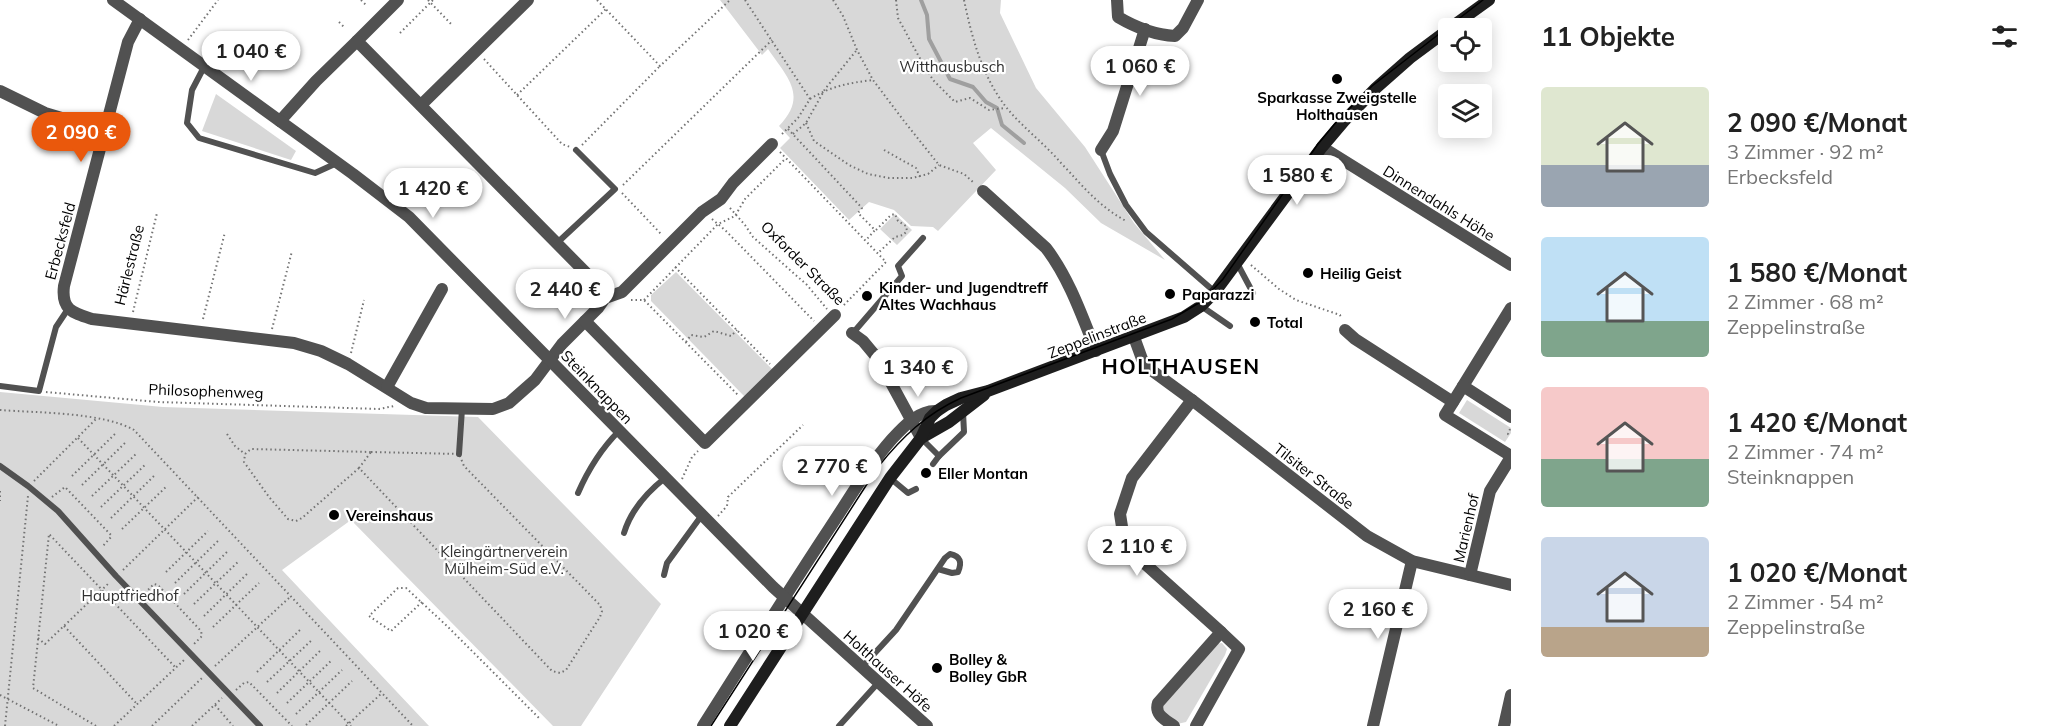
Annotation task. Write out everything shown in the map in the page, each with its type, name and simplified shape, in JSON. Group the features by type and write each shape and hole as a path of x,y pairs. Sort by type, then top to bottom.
{"main road":[{"name":"Zeppelinstraße","path":"1465,18 1489,0"},
{"name":"Zeppelinstraße","path":"730,726 890,478 921,438 926,424 937,411 962,399 1134,337 1184,317 1201,306 1240,260 1322,147 1376,88 1410,58 1438,38"},
{"name":"Zeppelinstraße","path":"921,438 963,412 988,391"}],"street":[{"name":"Steinknappen","path":"113,0 394,204 802,615"},
{"path":"280,121 316,81 398,0"},
{"path":"421,105 528,0"},
{"path":"1117,0 1118,18 1145,29 1175,36 1183,28 1198,0"},
{"name":"Erbecksfeld","path":"68,309 62,297 64,286 128,42 140,19"},
{"path":"1101,150 1113,131 1145,29"},
{"path":"357,41 595,282 605,298 622,292 702,212 721,199 733,183 772,144"},
{"path":"0,91 45,113 105,131"},
{"name":"Dinnendahls Höhe","path":"1322,147 1511,265"},
{"path":"983,191 1054,258 1081,310 1096,351"},
{"path":"387,387 442,288"},
{"name":"Härlestraße","path":"68,309 92,319 294,343 321,351 348,364 411,403 426,408 493,409 509,403 535,380 562,344 605,298"},
{"path":"1345,330 1355,339 1453,402 1511,308"},
{"path":"585,321 705,443 835,315"},
{"path":"852,333 878,359 921,438"},
{"name":"Tilsiter Straße","path":"1134,337 1147,367 1367,536 1412,561 1511,585"},
{"path":"1463,386 1511,417"},
{"path":"1192,400 1132,478 1120,514 1123,533 1133,553 1239,649 1196,726"},
{"name":"Marienhof","path":"1453,402 1445,415 1511,456 1490,490 1470,575"},
{"name":"Zeppelinstraße","path":"703,726 870,467 910,421 926,410 937,411"},
{"path":"1373,726 1412,561"},
{"name":"Holthauser Höfe","path":"802,615 927,726"},
{"path":"1174,726 1158,714 1156,709 1158,703 1221,632"},
{"path":"1504,726 1511,695"}],"lane":[{"path":"204,66 192,90 187,123 198,138 315,173 338,163"},
{"path":"557,243 615,189 576,150"},
{"path":"1101,150 1110,174 1126,204 1146,232 1215,292"},
{"path":"852,333 902,276 898,266 923,238"},
{"path":"1240,260 1253,293"},
{"path":"1201,306 1230,326"},
{"path":"0,386 39,391 56,327 68,309"},
{"path":"459,454 462,409"},
{"path":"933,464 964,432 963,412"},
{"path":"578,493 604,447 619,431"},
{"path":"921,438 939,456"},
{"path":"0,466 58,511 138,599 260,726"},
{"path":"624,533 628,519 649,490 665,478"},
{"path":"890,478 908,493 916,489"},
{"path":"663,575 667,563 702,515"},
{"path":"862,668 896,630 938,569"},
{"path":"839,726 878,683"}],"path":[{"path":"188,40 218,0"},
{"path":"361,0 367,6"},
{"path":"597,0 660,66"},
{"path":"477,51 562,144 576,150 730,0"},
{"path":"745,0 810,99"},
{"path":"833,0 873,80 939,165 964,174 983,191"},
{"path":"896,0 898,18 933,80 956,102 970,98 989,110 1007,108"},
{"path":"964,0 983,67 1007,108 1060,161 1090,196 1120,218 1146,232"},
{"path":"400,33 430,1 452,25"},
{"path":"517,95 606,9"},
{"path":"339,22 344,27"},
{"path":"615,189 622,186 772,40"},
{"path":"793,134 806,123 825,90 857,50"},
{"path":"835,315 886,262 772,144 798,118 810,99 825,90 843,84 873,80"},
{"path":"806,123 814,141 859,171 889,178 920,177 939,165"},
{"path":"788,129 862,208 858,213 875,230"},
{"path":"884,150 916,168 920,177"},
{"path":"622,292 632,301 644,300 718,224 735,216 745,199 786,159"},
{"path":"615,189 622,193 670,244"},
{"name":"Oxforder Straße","path":"721,199 753,237 802,279 822,305 835,315"},
{"path":"702,212 718,224 821,329"},
{"name":"Härlestraße","path":"130,324 157,213"},
{"path":"866,240 891,215 895,214 898,221 903,222 907,231 895,237 878,254"},
{"path":"200,332 225,232"},
{"path":"269,339 292,251"},
{"path":"1240,260 1296,300 1340,315 1345,330"},
{"path":"675,267 778,372"},
{"path":"348,364 364,300"},
{"path":"644,300 747,403"},
{"path":"686,342 691,335 704,337 714,331 731,336 737,330"},
{"name":"Philosophenweg","path":"39,391 158,402 379,409 411,403"},
{"path":"0,410 97,418 121,422 134,430 413,726"},
{"path":"5,726 28,486 97,418"},
{"path":"718,516 727,506 728,497 803,425"},
{"path":"72,476 116,433"},
{"path":"227,434 235,446 245,453"},
{"path":"78,438 348,725 382,693"},
{"path":"82,485 125,443"},
{"path":"682,479 692,457 705,443"},
{"path":"359,468 552,671 560,673 566,670 600,617 602,611 600,605 464,466 459,454 250,449 245,453 244,462 288,519 296,521 359,468 371,453"},
{"path":"92,496 136,454"},
{"path":"101,507 146,464"},
{"path":"111,518 156,474"},
{"path":"47,502 65,486 111,537 96,553"},
{"path":"122,529 167,486"},
{"path":"0,491 0,501"},
{"path":"166,572 208,531"},
{"path":"96,726 33,688 49,534 176,668"},
{"path":"175,583 219,540"},
{"path":"184,594 229,550"},
{"path":"194,604 239,561"},
{"path":"204,616 248,573"},
{"path":"213,627 259,583"},
{"path":"114,726 176,668 202,636 201,631 158,585 154,584 138,599"},
{"path":"422,602 391,631 369,616 398,588 406,588 422,602 539,718"},
{"path":"152,726 291,596"},
{"path":"64,626 137,704"},
{"path":"257,672 302,628"},
{"path":"267,682 313,639"},
{"path":"277,693 322,649"},
{"path":"287,703 332,660"},
{"path":"296,714 342,670"},
{"path":"306,725 352,681"},
{"path":"192,726 244,682 249,682 292,726"},
{"path":"0,695 59,726"},
{"path":"215,705 233,726"}],"green space":[{"name":"Witthausbusch","path":"720,0 1001,0 1000,13 1036,88 1085,147 1134,223 1165,260 1101,223 1065,188 991,128 973,143 996,170 938,231 933,227 911,226 894,210 869,202 849,220 780,148 790,138 779,126 788,115 792,105 794,96 792,87 768,49 762,55"},
{"path":"216,94 296,151 291,160 202,131"},
{"path":"895,214 912,230 897,245 880,229"},
{"path":"676,272 773,370 745,397 651,301 651,295"},
{"path":"0,392 163,407 478,417 661,604 581,726 553,726 351,520 282,570 429,726 0,726"},
{"path":"1467,400 1511,428 1511,433 1505,442 1459,413"},
{"path":"1222,643 1227,649 1225,655 1186,722 1177,724 1162,710 1163,702 1215,644"}],"waterway":[{"path":"921,0 927,15 929,39 950,79 973,87 986,102 997,108 1002,125 1024,143"}],"tram line":[{"path":"711,726 878,467 906,436 937,411 961,398 1172,319 1202,301 1223,279 1318,144 1338,120 1372,86 1483,0"}],"place":[{"name":"Sparkasse Zweigstelle Holthausen","path":"1337,79"},
{"name":"Heilig Geist","path":"1308,273"},
{"name":"Paparazzi","path":"1170,294"},
{"name":"Kinder- und Jugendtreff Altes Wachhaus","path":"867,296"},
{"name":"Total","path":"1255,322"},
{"name":"Eller Montan","path":"926,473"},
{"name":"Vereinshaus","path":"334,515"},
{"name":"Bolley & Bolley GbR","path":"937,668"}],"district":[{"name":"HOLTHAUSEN","path":"1181,366"}],"park label":[{"name":"Kleingärtnerverein Mülheim-Süd e.V.","path":"504,560"},
{"name":"Hauptfriedhof","path":"130,595"}]}
